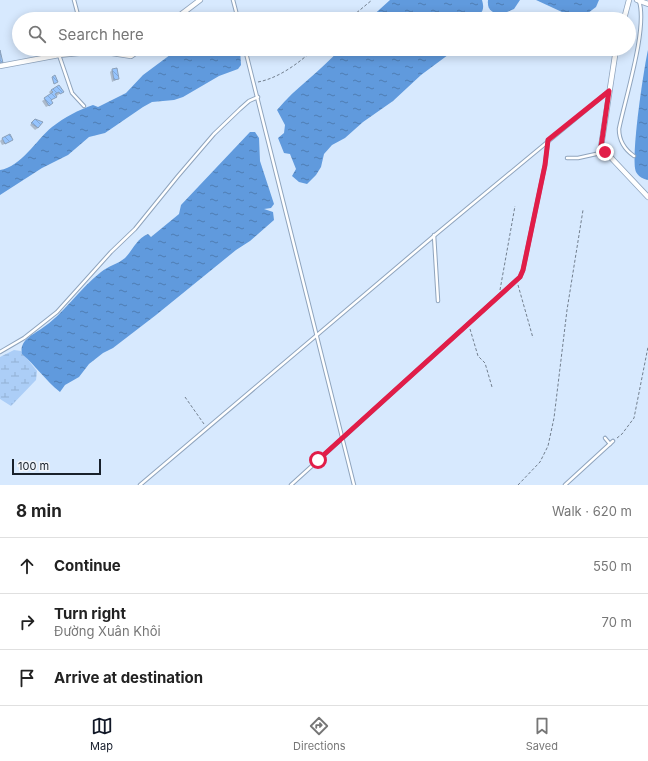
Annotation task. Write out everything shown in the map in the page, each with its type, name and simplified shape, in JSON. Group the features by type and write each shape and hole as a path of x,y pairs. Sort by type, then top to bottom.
{"street":[{"path":"184,12 200,0"},
{"path":"626,12 629,0"},
{"path":"638,0 648,4"},
{"path":"0,66 54,56"},
{"path":"615,56 601,147 648,197"}],"lane":[{"path":"74,0 77,12"},
{"path":"233,0 236,12"},
{"path":"634,156 625,149 619,135 619,129 642,34 642,8 638,0"},
{"path":"59,56 72,93 84,106"},
{"path":"247,56 354,485"},
{"path":"140,485 548,140 609,91"},
{"path":"0,352 24,338 57,312 111,252 135,229 214,134 249,101 258,98"},
{"path":"291,485 517,280 523,270 545,165 548,140"},
{"path":"567,158 578,158 605,152"},
{"path":"435,235 433,242 438,301"},
{"path":"605,438 610,444"},
{"path":"565,485 613,441"}],"path":[{"path":"357,12 372,0"},
{"path":"254,83 271,79 304,56"},
{"path":"501,294 499,288 515,206"},
{"path":"518,485 540,462 550,439 583,210"},
{"path":"517,280 533,338"},
{"path":"468,324 478,356 485,363 492,387"},
{"path":"613,441 622,434 634,418 648,347"},
{"path":"185,397 206,428"}],"green space":[{"path":"14,350 21,351 37,371 36,380 11,406 0,399 0,357"}],"water":[{"path":"390,0 482,0 483,3 482,12 377,12"},
{"path":"488,0 520,0 514,9 507,12 494,12 488,6"},
{"path":"536,0 599,0 596,7 589,12 562,12"},
{"path":"648,50 648,180 641,178 636,172 635,150 638,112"},
{"path":"169,56 240,56 241,65 238,69 219,76 183,97 174,100 152,102 105,133 89,137 68,155 42,168 0,195 0,170 15,164 46,132 67,117 93,105 98,107 126,93 143,75"},
{"path":"333,56 447,56 421,75 393,101 363,122 345,138 332,145 324,154 321,167 316,175 307,184 299,182 292,176 296,169 290,154 284,153 278,138 284,133 285,125 277,110 292,94"},
{"path":"250,132 255,132 259,138 260,161 274,204 271,208 264,209 273,212 274,220 250,241 236,250 156,315 113,348 103,353 89,364 79,377 65,385 60,392 22,354 22,345 24,342 57,316 101,272 125,258 141,238 148,234 151,237 179,214 181,205"}],"building":[{"path":"0,50 3,63 0,63"},
{"path":"117,68 119,79 114,80 112,69"},
{"path":"55,75 58,82 54,84 52,77"},
{"path":"59,85 64,92 55,94 57,97 51,100 53,103 49,106 44,98 53,92 51,90"},
{"path":"35,119 43,122 38,128 31,123"},
{"path":"10,134 13,140 5,144 2,138"}],"route":[{"path":"318,460 408,381 520,277 523,270 545,165 548,140 609,91 603,123 601,147 605,152"}]}
